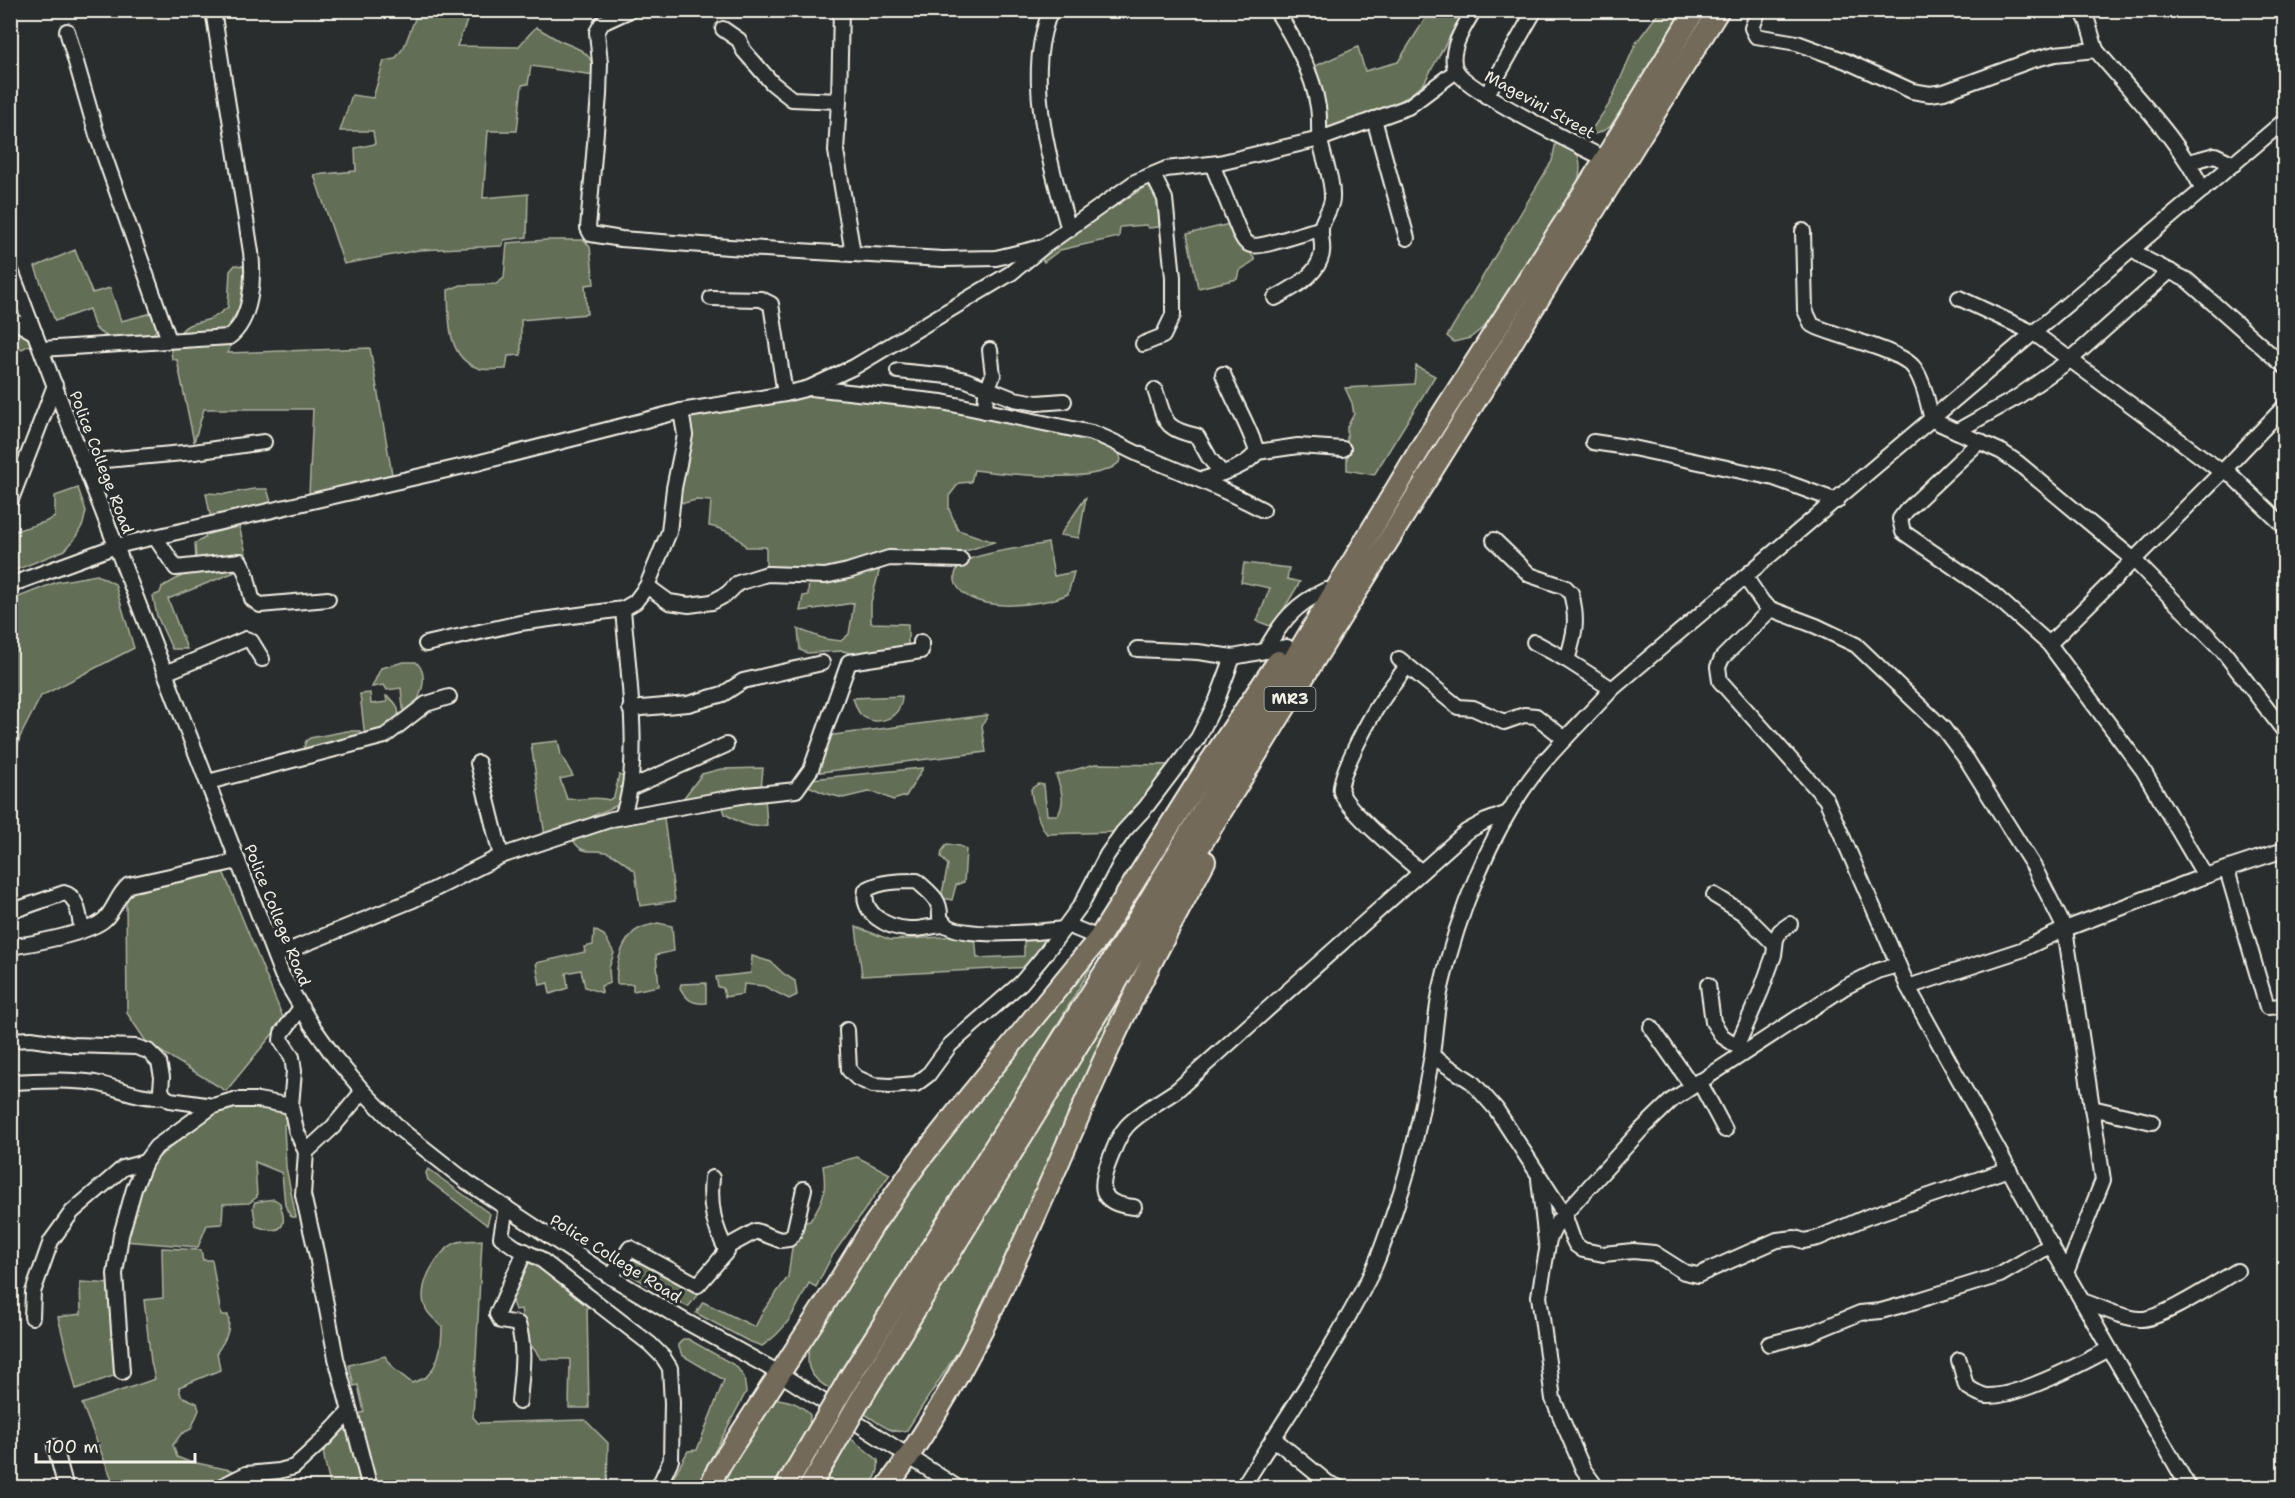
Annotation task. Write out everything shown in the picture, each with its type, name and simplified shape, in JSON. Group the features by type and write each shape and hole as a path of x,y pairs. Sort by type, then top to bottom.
{"highway":[{"name":"MR3","path":"785,1488 848,1380 1136,922 1423,444 1605,159 1695,10"},
{"name":"MR3","path":"809,1488 866,1390 1342,615 1719,10"},
{"path":"709,1488 717,1470 874,1224 918,1162 1099,938 1208,765 1423,444"},
{"path":"886,1488 909,1456 970,1351 1038,1209 1108,1049 1201,868 1342,615"}],"street":[{"path":"41,349 132,345 169,340 229,337 242,320 253,276 229,102 213,10"},
{"path":"841,10 836,151 853,254"},
{"path":"1061,10 1049,15 1039,60 1040,98 1051,165 1069,230"},
{"path":"1275,298 1308,276 1320,261 1323,246 1321,229 1332,200 1312,82 1292,35 1276,10"},
{"path":"10,585 116,546 473,464 681,411 809,388 854,367 1000,279 1135,182 1166,169 1212,164 1320,139 1408,107 1456,70 1454,60 1456,44 1474,10"},
{"path":"1486,96 1535,10"},
{"path":"1759,10 1752,28 1756,36 1805,45 1920,93 1944,92 2055,54 2096,50"},
{"path":"2082,10 2096,50 2189,162 2203,190"},
{"path":"628,11 602,23 597,32 600,63 588,228 591,234 621,239 729,248 943,260 996,258 1043,247"},
{"path":"723,29 739,40 744,51 772,83 792,99 839,101"},
{"path":"67,31 98,135 169,340"},
{"name":"Magevini Street","path":"1456,70 1486,96 1605,159"},
{"path":"1374,119 1407,238"},
{"path":"1242,1488 1327,1353 1372,1272 1399,1199 1418,1125 1432,1056 1441,988 1456,937 1474,888 1508,813 1539,769 1612,689 2284,121"},
{"path":"2189,162 2215,155 2234,164"},
{"path":"1212,164 1244,241 1251,245 1262,246 1302,232 1321,229"},
{"path":"1143,344 1163,336 1170,325 1174,308 1169,223 1165,199 1153,175"},
{"path":"1803,231 1805,310 1811,324 1844,338 1872,345 1910,363 1915,369 1925,394 1932,420"},
{"path":"2133,250 2147,260 2187,280 2284,366"},
{"name":"Police College Road","path":"10,268 275,956 300,1009 335,1058 401,1130 467,1182 611,1276 778,1374 958,1488"},
{"path":"1956,431 2016,398 2070,360 2170,271"},
{"path":"711,298 761,299 771,304 785,394"},
{"path":"1959,298 2034,333 2224,471 2284,526"},
{"path":"10,319 35,333"},
{"path":"986,411 988,389 993,375 990,350"},
{"path":"898,371 948,376 1014,399 1037,403 1064,401"},
{"path":"1223,374 1233,400 1252,436 1257,452"},
{"path":"10,502 55,385"},
{"path":"809,388 942,402 1111,439 1140,455 1230,492 1263,510"},
{"path":"1155,390 1164,418 1172,428 1197,436 1210,459 1222,473"},
{"path":"2049,644 2224,471 2284,407"},
{"path":"426,644 520,623 623,609 635,602 647,586 669,532 674,488 685,435 681,411"},
{"path":"1932,420 1980,441 2018,463 2133,559 2223,651 2284,731"},
{"path":"1980,441 1906,511 1900,519 1900,527 1912,539 1993,594 2049,644 2143,770 2205,876"},
{"path":"83,462 194,452 264,442"},
{"path":"1593,442 1634,448 1774,478 1837,501"},
{"path":"1201,480 1250,460 1257,452 1298,446 1343,449"},
{"path":"155,537 176,568 240,561 246,573 252,598 260,605 328,599"},
{"path":"1494,540 1530,575 1564,587 1571,593 1576,617 1576,632 1567,660"},
{"path":"647,586 669,603 689,605 712,602 727,594 738,583 767,574 825,576 889,558 961,560"},
{"path":"1746,578 1763,603 1771,609 1816,626 1856,645 1944,728 1967,760 2034,867 2065,929 2103,1180 2066,1273"},
{"path":"1265,651 1294,610 1306,599 1326,590"},
{"path":"622,816 630,788 630,709 623,609"},
{"path":"1771,609 1722,658 1718,667 1720,681 1826,799 1908,987 2066,1273 2189,1488"},
{"path":"165,673 246,639 251,641 262,659"},
{"path":"275,956 412,900 501,856 622,816 747,795 796,790 811,769 849,662 921,651 921,642"},
{"path":"1534,642 1612,689"},
{"path":"1137,649 1198,652 1233,657 1287,647"},
{"path":"848,1030 849,1070 857,1078 873,1085 890,1086 916,1084 928,1075 951,1045 1021,983 1066,927 1123,831 1146,807 1198,738 1217,700 1233,657"},
{"path":"630,709 688,704 723,694 743,681 822,663"},
{"path":"1420,871 1367,823 1347,802 1341,791 1342,779 1363,731 1403,663 1458,707 1473,708 1504,722 1524,715 1536,716 1565,740"},
{"path":"208,782 385,736 426,704 449,698"},
{"path":"630,788 726,745"},
{"path":"478,763 501,856"},
{"path":"1134,1207 1113,1203 1106,1198 1102,1187 1104,1173 1118,1138 1129,1124 1177,1090 1466,832 1508,813"},
{"path":"1908,987 2021,950 2065,929 2205,876 2284,850"},
{"path":"10,947 62,937 101,923 121,892 129,885 238,861"},
{"path":"2227,870 2267,1007 2284,1006"},
{"path":"946,925 940,918 941,907 936,899 917,882 902,881 875,885 866,890 864,899 869,910 878,919 891,926 907,929 946,925 975,932 1004,933 1031,933 1066,927 1099,938"},
{"path":"10,909 21,909 64,893 68,894 74,899 82,930"},
{"path":"1714,895 1743,913 1774,944"},
{"path":"1742,1049 1773,955 1774,944 1780,931 1790,924"},
{"path":"1597,1488 1583,1470 1553,1399 1539,1296 1547,1248 1558,1221 1640,1131 1672,1100 1742,1049 1845,987 1877,971 1898,965"},
{"path":"1708,985 1713,1022 1722,1036 1742,1049"},
{"path":"300,1009 282,1033 281,1040 292,1057 294,1071 291,1106 296,1130 306,1152 303,1196 336,1358 370,1488"},
{"path":"1651,1027 1695,1084 1725,1130"},
{"path":"10,1040 31,1039 73,1045 136,1047 148,1051 159,1062 162,1077 161,1090 170,1100 192,1105 213,1106 234,1100 258,1100 291,1106"},
{"path":"1432,1056 1472,1083 1496,1109 1564,1214 1572,1237 1583,1250 1603,1254 1633,1251 1654,1253 1684,1272 1698,1275 1777,1240 1795,1238 1804,1241 1818,1238 1867,1216 2009,1169"},
{"path":"10,1082 63,1079 96,1084 152,1098 164,1096"},
{"path":"306,1152 333,1127 363,1091"},
{"path":"122,1372 116,1274 124,1221 145,1162 156,1147 213,1106"},
{"path":"2092,1108 2152,1122"},
{"path":"32,1317 33,1292 51,1241 72,1212 123,1168 145,1162"},
{"path":"1538,1174 1547,1248"},
{"path":"611,1276 630,1248 698,1284 727,1251 715,1225 710,1199 712,1178"},
{"path":"725,1248 756,1231 780,1240 789,1239 794,1233 804,1189"},
{"path":"506,1208 501,1237 539,1257 650,1344 670,1368 672,1434 670,1460 658,1488"},
{"path":"1768,1344 1809,1334 1860,1313 1898,1306 2000,1275 2051,1245"},
{"path":"519,1402 523,1356 522,1336 518,1324 501,1321 497,1314 525,1251"},
{"path":"2082,1301 2122,1316 2143,1319 2161,1314 2237,1271"},
{"path":"1959,1360 1966,1386 1986,1396 2003,1394 2059,1375 2109,1349"},
{"path":"218,1488 246,1474 294,1467 350,1411"},
{"path":"1273,1438 1332,1486"},
{"path":"55,1447 66,1488"},
{"path":"1580,1488 1583,1470"}],"green space":[{"path":"418,11 471,11 457,46 518,47 536,27 587,55 591,60 595,75 531,66 528,84 522,85 517,131 488,131 483,198 528,194 527,237 504,240 502,246 419,250 344,264 314,175 356,171 355,148 375,144 373,131 340,131 352,95 373,98 384,61 395,59 404,47"},
{"path":"1430,11 1461,11 1461,16 1424,83 1414,92 1390,106 1363,118 1323,130 1311,68 1358,47 1365,71 1398,62"},
{"path":"1660,11 1684,11 1610,127 1599,133 1588,135 1610,103 1636,43"},
{"path":"1557,137 1571,146 1578,156 1580,169 1577,186 1490,322 1470,338 1454,342 1447,336 1552,161"},
{"path":"1151,183 1158,193 1159,227 1149,228 1146,225 1120,227 1119,237 1060,250 1044,262 1039,255"},
{"path":"1230,224 1255,260 1239,271 1237,279 1198,288 1187,234"},
{"path":"584,240 590,247 594,284 585,285 587,314 521,320 521,355 508,356 506,369 481,369 468,363 460,355 451,335 448,290 461,285 496,284 504,278 507,243"},
{"path":"75,250 92,293 110,288 121,321 156,312 158,324 154,334 122,338 106,336 95,327 89,309 55,321 35,267"},
{"path":"235,265 243,266 246,273 245,291 238,310 228,325 223,331 179,334 189,325 210,319 228,307 230,271"},
{"path":"10,324 29,336 32,344 22,349 11,344"},
{"path":"233,338 228,353 370,348 392,474 309,495 313,409 204,409 194,442 177,360 172,359 170,343"},
{"path":"1416,366 1435,376 1374,475 1347,470 1347,427 1354,414 1345,388 1414,384"},
{"path":"815,392 945,407 1078,436 1119,452 1121,460 1110,468 1074,476 974,470 971,482 959,483 949,496 949,509 958,530 994,542 950,556 847,568 766,571 766,547 746,547 729,533 709,526 711,501 696,500 684,503 679,501 677,494 685,414"},
{"path":"78,488 86,511 83,524 74,540 65,550 11,572 11,532 55,517 55,496"},
{"path":"267,489 272,505 211,519 206,493 225,494"},
{"path":"1086,497 1079,538 1060,535"},
{"path":"239,526 246,553 202,563 196,560 195,543 205,538 205,535"},
{"path":"1048,543 1054,576 1074,572 1068,594 1042,602 991,604 964,594 956,584 957,570 969,559"},
{"path":"1244,563 1289,568 1287,579 1300,582 1273,627 1257,621 1270,588 1241,582"},
{"path":"233,564 240,570 168,599 187,649 172,649 157,616 153,596 160,593 162,587 192,570"},
{"path":"881,564 871,602 871,623 908,624 908,650 867,657 843,651 807,653 800,650 798,629 825,639 841,641 849,634 854,603 800,611 803,596 808,595 809,578"},
{"path":"97,575 115,584 134,648 41,696 20,737 11,771 11,600 57,582"},
{"path":"404,662 416,662 421,668 423,683 418,699 404,718 401,688 387,690 384,685 372,687 381,668"},
{"path":"370,693 371,704 387,702 386,696 392,700 398,709 398,719 386,728 365,738 360,694"},
{"path":"902,696 894,715 881,721 868,719 861,715 853,698"},
{"path":"988,715 982,726 986,752 812,773 826,736"},
{"path":"347,731 360,731 361,738 302,753 306,741 310,738"},
{"path":"558,741 561,755 573,776 560,779 567,799 609,800 614,797 619,775 628,778 618,805 579,825 545,836 531,744"},
{"path":"1095,764 1174,765 1117,832 1047,834 1036,813 1031,789 1038,784 1044,785 1047,815 1058,815 1062,800 1056,775"},
{"path":"763,768 761,789 682,800 702,774 721,769"},
{"path":"923,768 906,796 893,800 868,792 843,798 806,785 811,779"},
{"path":"765,797 767,825 761,826 745,824 730,817 725,814 722,804"},
{"path":"663,811 675,901 640,906 635,871 611,854 580,848 571,836"},
{"path":"947,844 960,846 966,850 964,882 956,885 952,900 941,898 948,865 941,857"},
{"path":"223,871 284,1020 226,1091 147,1043 127,1013 126,897 135,889"},
{"path":"658,923 672,926 674,951 656,955 659,986 633,991 633,984 617,984 619,958 628,939 637,930"},
{"path":"856,927 891,940 975,935 977,958 1024,956 1024,938 1058,932 1031,967 862,976"},
{"path":"594,930 604,935 614,953 609,968 610,983 601,986 602,993 585,987 581,970 566,973 568,988 550,994 548,983 540,985 536,963 585,952 584,947 593,945"},
{"path":"752,956 771,962 795,981 797,995 789,999 764,986 744,984 743,994 725,997 723,988 718,987 716,977 751,973"},
{"path":"1097,957 1049,1039 832,1390 822,1384 815,1378 808,1365 814,1330 926,1163"},
{"path":"706,983 706,1003 690,1000 680,988 681,984"},
{"path":"1127,983 1131,984 996,1283 971,1331 907,1430 896,1431 885,1427 865,1414"},
{"path":"236,1105 276,1108 284,1113 287,1123 284,1125 286,1167 296,1217 291,1217 285,1205 282,1173 255,1162 257,1197 249,1203 223,1204 222,1224 207,1225 198,1247 124,1241 148,1166 219,1108"},
{"path":"857,1157 890,1174 832,1256 816,1287 809,1283 790,1318 771,1340 762,1346 748,1341 696,1313 703,1302 755,1327 764,1310 788,1277 793,1241 801,1223 810,1221 821,1201 825,1182 823,1166"},
{"path":"428,1169 490,1214 487,1225 428,1180 426,1173"},
{"path":"274,1199 280,1203 284,1218 282,1226 271,1230 256,1226 253,1207 255,1202"},
{"path":"482,1240 473,1417 478,1423 585,1420 608,1443 607,1487 376,1487 359,1414 364,1412 358,1385 354,1386 349,1365 385,1356 394,1369 412,1383 426,1377 437,1360 442,1327 426,1309 423,1300 423,1291 430,1270 450,1246 461,1241"},
{"path":"162,1248 201,1250 203,1260 212,1260 221,1315 228,1315 227,1334 217,1352 220,1370 179,1387 181,1396 197,1403 199,1410 191,1429 181,1434 173,1445 177,1457 240,1472 212,1487 115,1487 82,1404 155,1379 144,1300 163,1298"},
{"path":"639,1256 700,1292 688,1307 627,1273 624,1266 631,1257"},
{"path":"525,1257 587,1306 589,1408 569,1408 570,1359 541,1359 526,1338 521,1309 515,1310 510,1296"},
{"path":"80,1282 113,1284 119,1374 76,1389 58,1317 81,1314"},
{"path":"683,1339 688,1339 736,1366 744,1377 746,1392 696,1487 668,1487 688,1451 697,1450 724,1380 682,1355 678,1345"},
{"path":"778,1399 803,1408 810,1415 809,1433 776,1487 721,1488 768,1406"},
{"path":"345,1426 349,1428 365,1487 331,1487 323,1448"},
{"path":"850,1438 878,1460 878,1471 873,1481 869,1487 819,1488"}]}
